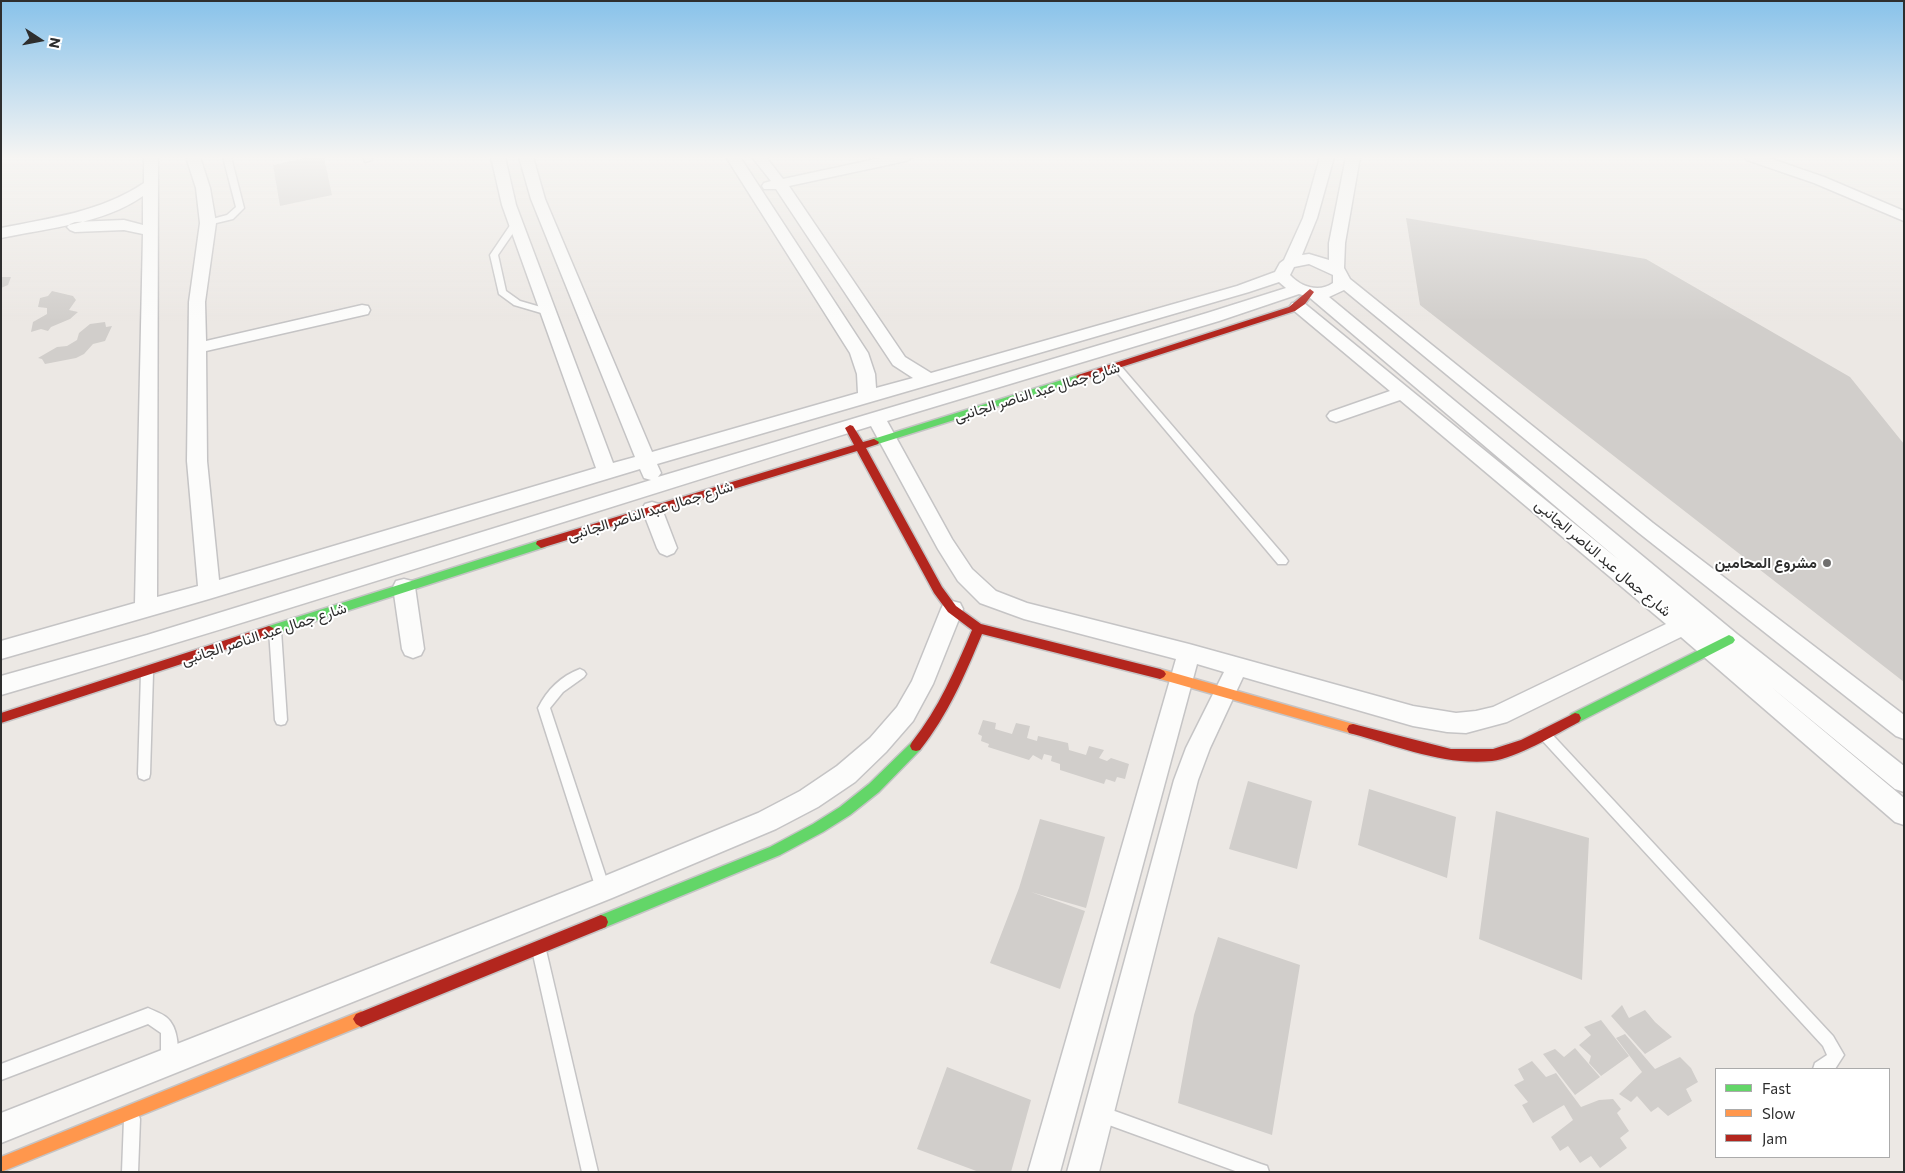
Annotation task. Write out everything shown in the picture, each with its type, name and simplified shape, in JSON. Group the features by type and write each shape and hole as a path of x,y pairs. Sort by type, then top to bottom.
{"street":[{"path":"1,233 93,212"},
{"path":"146,609 151,212"},
{"path":"206,212 208,223 197,302 197,462 209,591"},
{"path":"520,212 516,223 606,472"},
{"path":"528,212 646,460 656,485"},
{"path":"768,212 858,353 866,374 866,396"},
{"path":"797,212 899,361 926,378"},
{"path":"1312,212 1287,268 1285,280 1604,548 1646,528"},
{"path":"1,686 146,644 411,560 850,428 882,429 1214,317 1333,290 1339,286 1337,243 1343,212"},
{"path":"1892,212 1904,217"},
{"path":"1,242 90,225 124,225 151,231"},
{"path":"1,650 209,591 926,378 1244,289 1287,268 1309,260 1329,265 1646,528 1904,729"},
{"name":"شارع جمال عبد الناصر الجانبى","path":"1,718 410,585 652,509 860,447 882,429 1117,367 1305,295 1404,392 1604,548 1720,645 1904,814"},
{"path":"197,348 362,310"},
{"path":"1336,416 1404,392"},
{"path":"850,428 938,590 952,609 978,628 1182,679 1412,746 1451,755 1493,755 1525,744 1720,645 1904,781"},
{"path":"882,429 945,544 965,574 988,597 1024,610 1189,653 1413,716 1444,723 1474,723 1499,715 1691,621"},
{"path":"652,509 667,548"},
{"path":"411,560 410,585 413,649"},
{"path":"1,1128 531,918 767,821 809,798 846,774 878,745 904,714 922,684 952,609"},
{"path":"1,1165 775,851 833,819 872,789 906,757 935,722 951,693 978,628"},
{"path":"146,644 147,672"},
{"path":"1044,1172 1189,653"},
{"path":"1083,1172 1186,780 1198,748 1225,691 1239,667"},
{"path":"531,918 538,946"},
{"path":"167,1098 169,1063"}],"lane":[{"path":"208,223 230,217 236,212"},
{"path":"516,223 494,255 502,292 517,303 548,312"},
{"path":"1117,367 1282,560"},
{"path":"275,630 281,720"},
{"path":"144,774 147,672"},
{"path":"580,674 564,682 552,694 544,708 603,889"},
{"path":"1543,734 1828,1041 1836,1055 1832,1062 1823,1068"},
{"path":"538,946 590,1172"},
{"path":"1,1072 148,1016 161,1020 169,1030 169,1063"},
{"path":"130,1172 132,1112"},
{"path":"1098,1113 1261,1172"}],"building":[{"name":"مشروع المحامين","path":"1406,218 1646,259 1850,377 1904,444 1904,682 1420,305"},
{"path":"1,277 11,277 8,285 1,288"},
{"path":"52,291 73,296 76,300 69,310 78,312 70,319 51,327 48,331 41,329 31,332 33,322 47,314 47,308 38,307 40,298 48,296"},
{"path":"105,322 106,327 112,326 105,341 93,344 84,354 76,358 45,364 42,359 38,358 57,347 67,346 77,340 79,333 90,324"},
{"path":"983,720 996,723 995,729 1012,734 1016,723 1030,726 1027,738 1037,741 1038,736 1068,743 1069,750 1086,755 1089,746 1104,750 1099,758 1107,761 1111,758 1129,764 1125,779 1117,777 1115,782 1106,779 1104,784 1060,770 1060,764 1051,761 1052,756 1044,754 1042,760 1033,755 1029,760 988,747 989,744 981,741 982,736 978,734"},
{"path":"1248,781 1312,801 1297,869 1229,849"},
{"path":"1369,789 1456,817 1447,878 1358,845"},
{"path":"1496,811 1589,838 1582,980 1479,939"},
{"path":"1040,819 1105,837 1086,908 1031,892 1085,911 1060,989 990,963 1019,888"},
{"path":"1218,937 1300,965 1272,1135 1178,1103 1194,1015"},
{"path":"1622,1005 1629,1018 1645,1010 1672,1037 1645,1054 1611,1016"},
{"path":"1601,1020 1629,1056 1601,1076 1589,1063 1591,1056 1579,1045 1591,1035 1584,1027"},
{"path":"1625,1034 1655,1069 1680,1057 1691,1068 1698,1082 1686,1089 1692,1101 1668,1116 1658,1107 1651,1112 1637,1096 1631,1102 1619,1094 1642,1072 1616,1038"},
{"path":"1575,1048 1600,1077 1575,1095 1543,1054 1555,1049 1564,1057"},
{"path":"1532,1061 1546,1077 1556,1073 1581,1107 1599,1100 1613,1099 1621,1109 1617,1113 1629,1131 1620,1138 1627,1148 1600,1168 1591,1156 1580,1163 1568,1146 1560,1151 1551,1137 1573,1120 1564,1105 1533,1123 1522,1105 1528,1102 1514,1085 1524,1080 1518,1069"},
{"path":"947,1067 1031,1100 1011,1172 979,1172 917,1149"}],"traffic: fast":[{"path":"874,442 1081,377"},
{"path":"269,631 541,544"},
{"path":"1575,718 1729,640"},
{"path":"601,922 775,851 818,828 845,811 874,788 916,746"}],"traffic: slow":[{"path":"1160,674 1353,729"},
{"path":"1,1165 361,1019"}],"traffic: jam":[{"path":"1081,377 1292,309 1302,302 1310,292"},
{"path":"850,428 938,590 952,609 978,628 1160,674"},
{"path":"541,544 874,442"},
{"path":"916,746 927,733 944,704 959,675 978,628"},
{"path":"1,718 269,631"},
{"path":"1353,729 1451,755 1493,755 1525,744 1575,718"},
{"path":"361,1019 601,922"}],"place":[{"name":"مشروع المحامين","path":"1827,563"}]}
